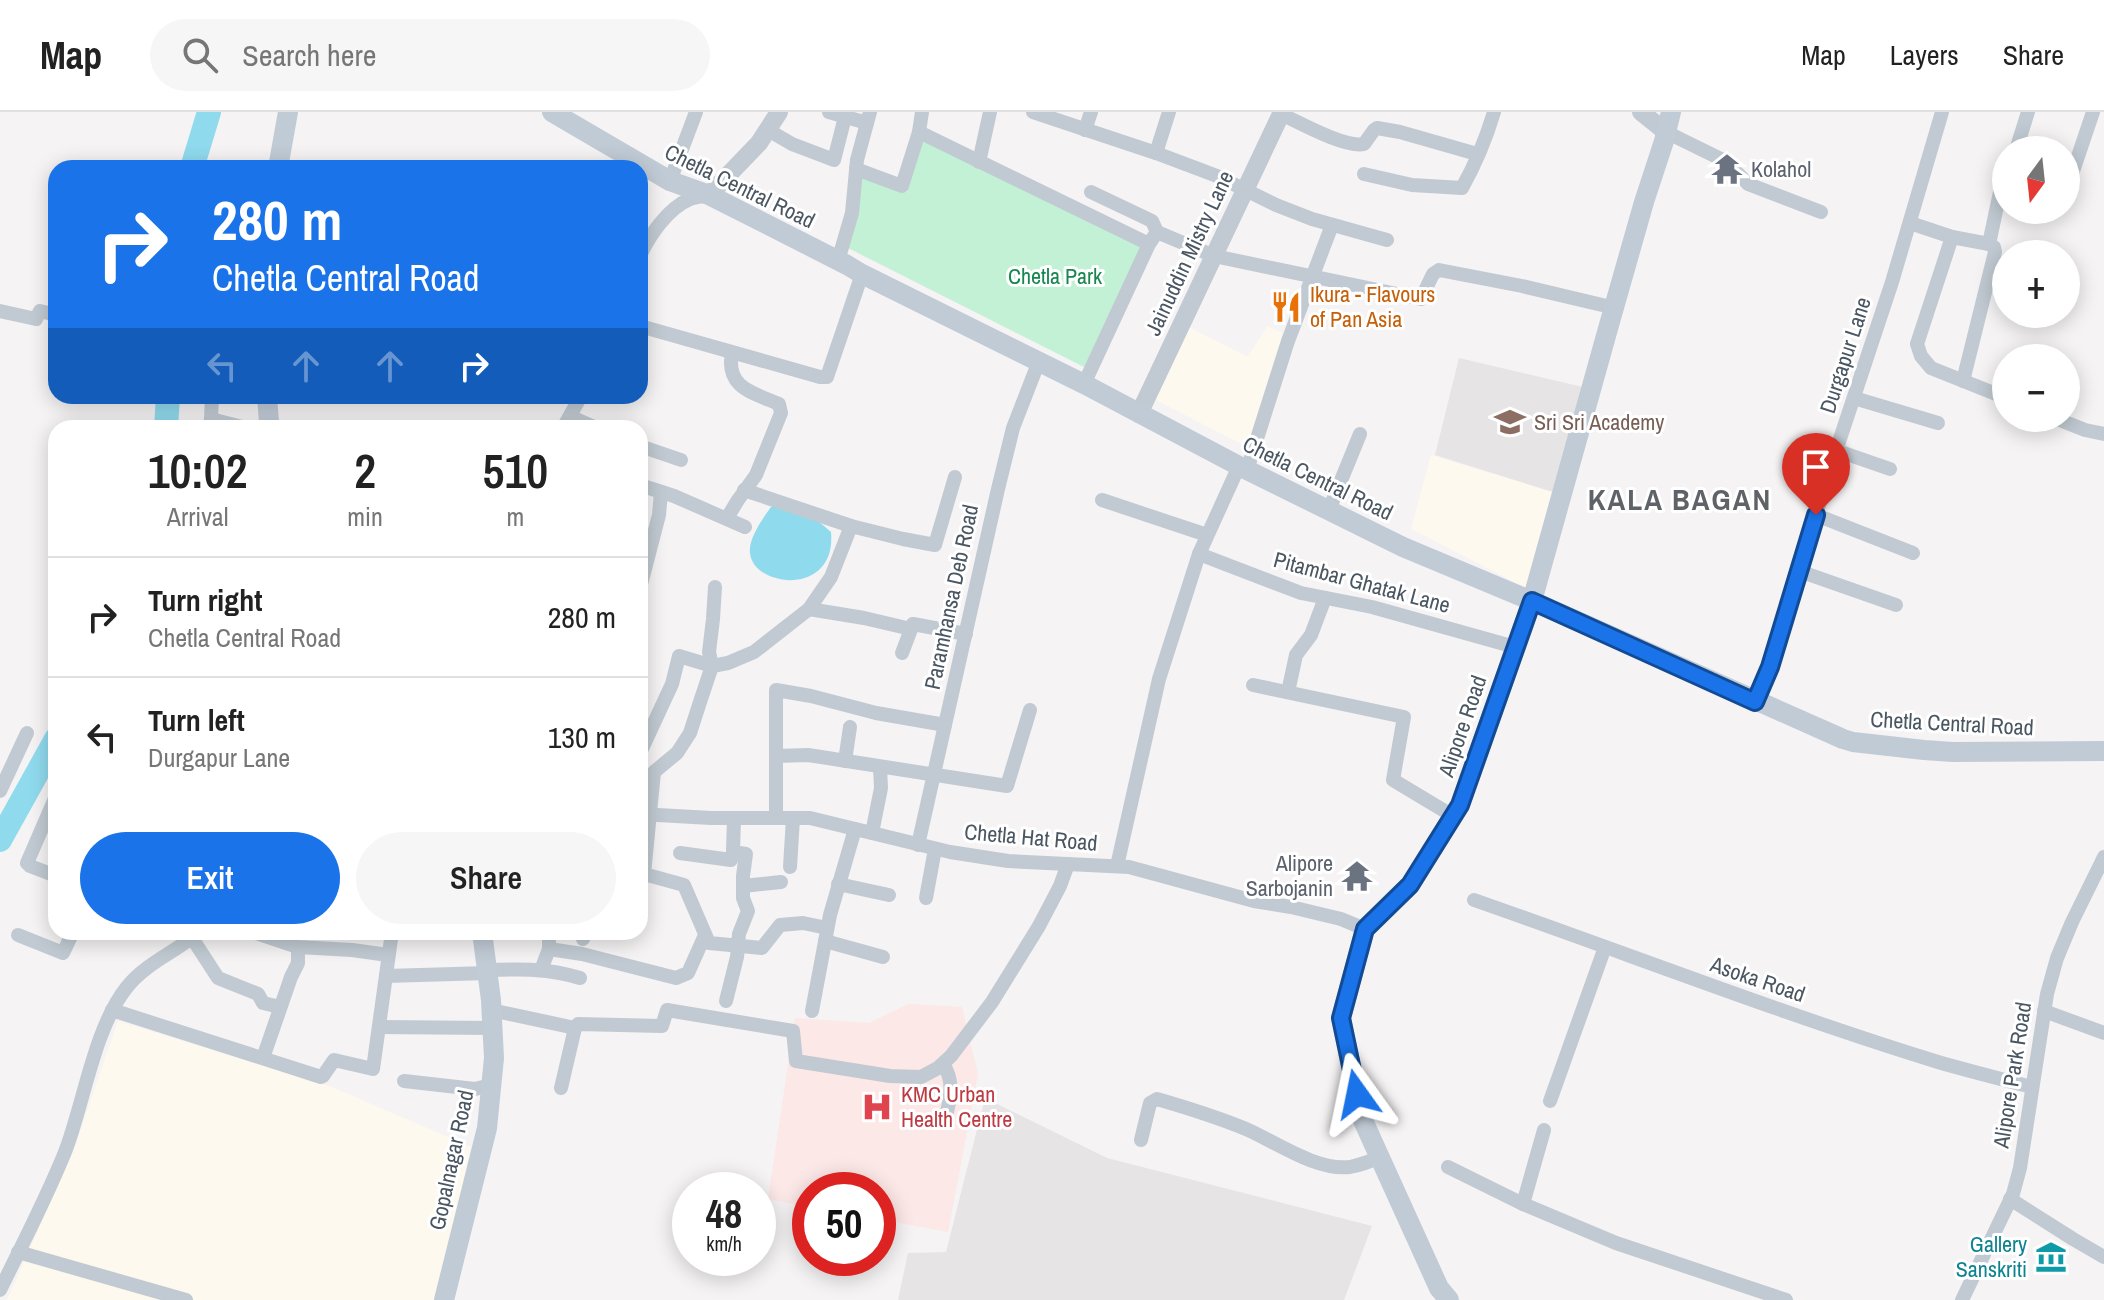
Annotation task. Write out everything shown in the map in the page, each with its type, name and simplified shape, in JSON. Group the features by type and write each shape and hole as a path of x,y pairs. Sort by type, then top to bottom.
{"main road":[{"path":"279,160 288,112"},
{"name":"Chetla Central Road","path":"552,112 634,160"},
{"name":"Alipore Road","path":"1365,929 1410,885 1460,805 1532,601 1644,202 1670,121"},
{"name":"Chetla Central Road","path":"648,168 670,181 709,195 1403,547 1853,742 1953,752 2104,751"},
{"path":"1365,929 1341,1018 1361,1116 1439,1288 1449,1300"},
{"name":"Gopalnagar Road","path":"444,1300 487,1128 494,1058 483,940"}],"street":[{"path":"670,181 696,112"},
{"path":"648,242 674,209 690,199 709,195 759,143 779,112"},
{"path":"829,112 845,117 868,117 856,169 852,213 838,261"},
{"path":"856,169 902,186 922,112"},
{"path":"979,162 990,112"},
{"path":"1033,112 1156,153 1246,189 1276,205 1387,240"},
{"path":"1085,130 1091,112"},
{"path":"1156,153 1169,112"},
{"path":"1364,174 1412,185 1462,188 1477,154 1483,149 1494,112"},
{"name":"Durgapur Lane","path":"1755,702 1770,667 1942,112"},
{"path":"2020,136 2028,112"},
{"path":"2080,151 2093,112"},
{"path":"1282,113 1356,145 1364,144 1377,128 1477,154"},
{"name":"Jainuddin Mistry Lane","path":"1139,414 1282,113"},
{"path":"1645,113 1670,121 1727,162 1748,184 1821,212"},
{"path":"768,130 792,144 834,160 845,117"},
{"path":"919,132 979,162 1153,238 1214,256 1421,299 1433,274 1439,270 1615,308"},
{"path":"1084,384 1153,238 1152,221 1091,192"},
{"path":"1910,223 1994,247 1963,381"},
{"path":"1989,244 1994,224"},
{"path":"1117,866 1159,679 1199,554 1243,468 1332,225"},
{"path":"1952,237 1917,344 1921,356 1931,368 1992,392"},
{"path":"648,328 827,377 862,274"},
{"path":"0,311 30,319 36,319 40,311 48,313"},
{"path":"727,518 756,475 781,413 779,404 740,385 731,374 732,353"},
{"name":"Paramhansa Deb Road","path":"918,845 1013,428 1039,361"},
{"path":"1854,398 1938,423"},
{"path":"2080,428 2104,434"},
{"path":"1329,510 1360,434"},
{"path":"648,449 681,460"},
{"path":"1838,451 1890,469"},
{"path":"744,490 851,526 935,545 955,477"},
{"path":"648,488 745,527"},
{"path":"648,535 659,515 661,492"},
{"path":"1102,500 1207,535"},
{"path":"1816,515 1913,553"},
{"path":"648,736 672,684 679,656 712,666 754,652 809,609 831,577 851,526"},
{"name":"Pitambar Ghatak Lane","path":"1199,554 1301,593 1372,607 1515,647"},
{"path":"1799,571 1896,605"},
{"path":"648,801 654,772 677,753 690,733 712,666 709,652 715,587"},
{"path":"1288,692 1296,655 1311,635 1325,598"},
{"path":"809,609 911,629"},
{"path":"902,653 913,624 966,634"},
{"path":"1253,685 1404,717 1393,780 1453,816"},
{"path":"776,818 776,690 945,725"},
{"path":"776,756 808,755 1007,786 1030,710"},
{"path":"648,720 654,723"},
{"path":"845,761 850,727"},
{"path":"0,791 27,733"},
{"path":"648,764 657,768"},
{"path":"872,833 881,788 880,767"},
{"path":"48,814 27,863 48,873"},
{"name":"Chetla Hat Road","path":"648,815 810,818 935,849 1008,861 1129,867 1254,901 1341,919 1365,929"},
{"path":"680,853 731,860 734,818"},
{"path":"790,867 793,818"},
{"path":"812,1011 826,934 855,829"},
{"path":"926,898 935,849"},
{"path":"726,1001 739,934 748,911 743,898 746,854 733,852"},
{"name":"Alipore Park Road","path":"1962,1300 2010,1199 2020,1168 2044,1011 2057,958 2103,863"},
{"path":"561,1088 578,1024 662,1026 667,1010 793,1031 796,1061 890,1076 921,1077 951,1056 992,1002 1060,886 1068,864"},
{"path":"648,875 684,885 709,943 762,948 780,925 803,923 883,957"},
{"path":"743,886 781,882"},
{"path":"838,884 889,895"},
{"name":"Asoka Road","path":"1474,900 1674,973 1940,1062 2032,1087"},
{"path":"18,935 63,953 69,940"},
{"path":"549,949 582,954 676,978 688,973 705,935"},
{"path":"0,1290 65,1151 112,1010 127,987 148,965 177,950 186,940"},
{"path":"195,940 218,978 258,994 263,1003 280,1007"},
{"path":"277,940 298,947 388,955"},
{"path":"112,1010 321,1077 334,1060 373,1069 391,940"},
{"path":"541,970 549,940"},
{"path":"263,1058 298,963 298,947"},
{"path":"1550,1101 1605,947"},
{"path":"386,976 541,970 580,978"},
{"path":"2044,1011 2104,1033"},
{"path":"379,1027 492,1019 575,1028"},
{"path":"943,1064 949,1073 952,1089 945,1122"},
{"path":"404,1081 475,1089 491,1085"},
{"path":"1141,1140 1150,1103 1157,1099 1206,1113 1317,1162 1352,1166 1380,1157"},
{"path":"1523,1204 1544,1130"},
{"path":"1448,1167 1523,1204 1616,1243 1786,1300"},
{"path":"2010,1199 2104,1257"},
{"path":"18,1252 186,1300"}],"shaded area":[{"path":"1187,326 1248,357 1267,326 1287,335 1247,447 1152,398"},
{"name":"Sri Sri Academy","path":"1459,358 1587,388 1556,493 1435,455"},
{"path":"1431,455 1556,493 1530,590 1411,529"},
{"name":"KMC Urban Health Centre","path":"908,1004 962,1007 978,1074 948,1232 896,1222 896,1172 792,1172 792,1204 776,1201 776,1172 772,1172 795,1018 869,1023"},
{"path":"118,1021 332,1087 471,1147 438,1300 7,1300 73,1151"},
{"path":"985,1098 1107,1158 1372,1226 1344,1300 898,1300 908,1253 946,1252"}],"green space":[{"name":"Chetla Park","path":"920,138 1144,244 1090,370 846,247 859,177 907,192"}],"water":[{"path":"771,507 804,512 831,532 829,553 821,568 809,576 794,580 765,574 755,565 750,553 751,541"}],"waterway":[{"path":"194,160 209,112"},
{"path":"166,420 168,404"},
{"path":"0,840 48,753"}],"place":[{"name":"Kolahol","path":"1727,169"},
{"name":"Ikura - Flavours of Pan Asia","path":"1286,307"},
{"name":"Sri Sri Academy","path":"1510,422"},
{"name":"Alipore Sarbojanin","path":"1357,876"},
{"name":"KMC Urban Health Centre","path":"877,1107"},
{"name":"Gallery Sanskriti","path":"2051,1257"}],"district":[{"name":"KALA BAGAN","path":"1680,499"}],"route":[{"path":"1357,1094 1341,1018 1365,929 1410,885 1460,805 1532,601 1755,702 1770,667 1816,515"}]}
